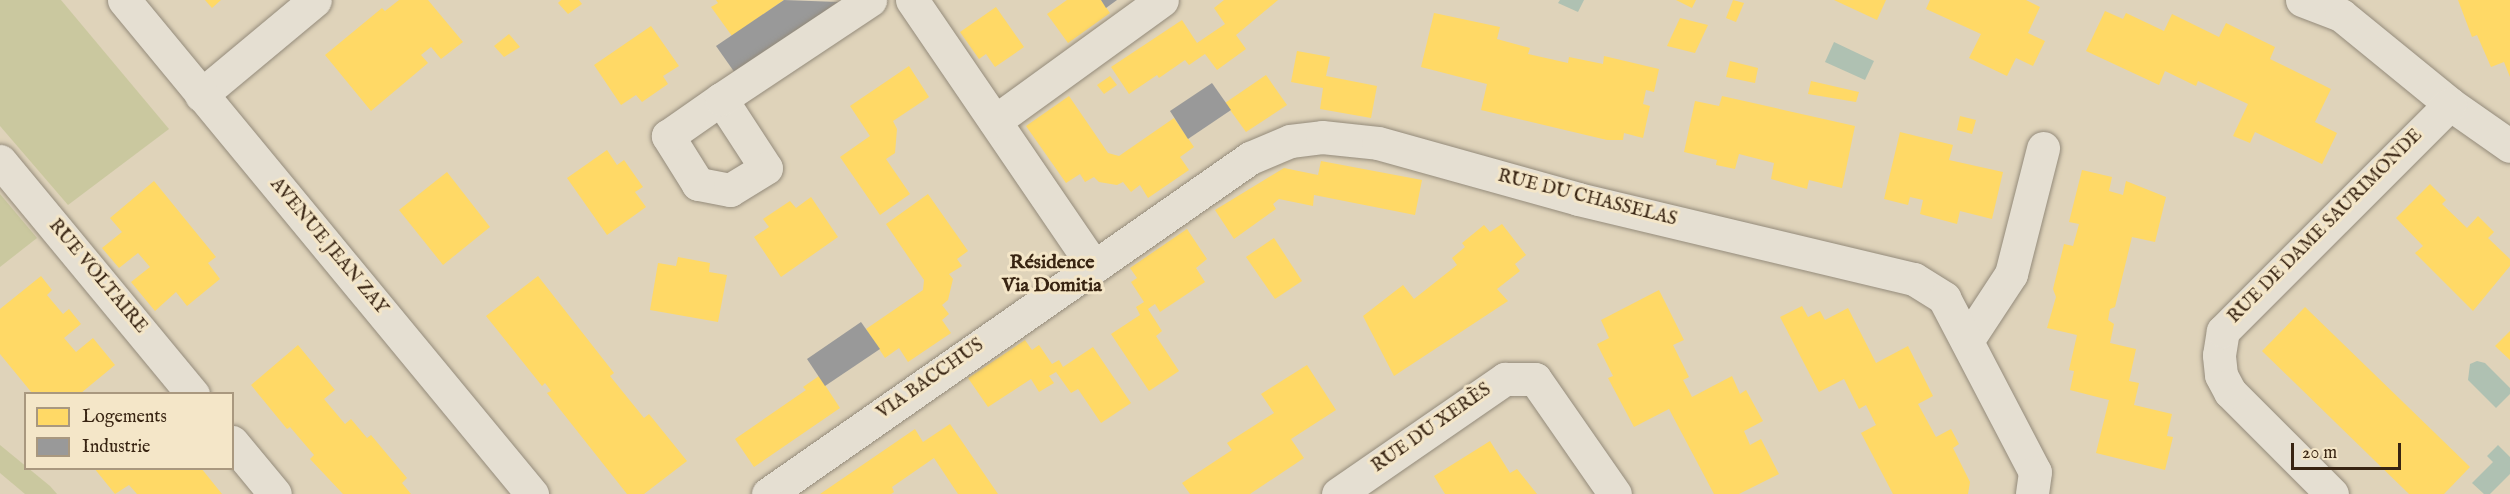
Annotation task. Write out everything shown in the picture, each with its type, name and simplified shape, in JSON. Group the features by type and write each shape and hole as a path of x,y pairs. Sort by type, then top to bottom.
{"street":[{"name":"AVENUE JEAN ZAY","path":"124,0 532,494"},
{"path":"201,95 315,0"},
{"path":"721,99 870,0"},
{"path":"912,0 1094,267"},
{"path":"995,121 1162,0"},
{"path":"2302,0 2342,15 2450,104 2510,146"},
{"name":"RUE DE DAME SAURIMONDE","path":"2332,494 2230,392 2220,365 2223,331 2450,104"},
{"name":"RUE DU CHASSELAS","path":"1190,198 1250,158 1290,141 1322,137 1378,143 1578,199 1914,279 1944,298 2035,472 2032,494"},
{"path":"1966,341 2011,274 2043,148"},
{"name":"RUE VOLTAIRE","path":"0,161 192,392"},
{"name":"VIA BACCHUS","path":"768,494 1190,198"},
{"name":"RUE DU XERÈS","path":"1338,494 1505,379 1535,379 1615,494"},
{"path":"234,444 275,494"}],"shaded area":[{"path":"0,0 61,0 169,129 68,205 0,126"},
{"path":"1560,0 1584,0 1578,12 1558,3"},
{"path":"1834,42 1874,61 1865,80 1825,62"},
{"path":"0,194 37,238 0,267"},
{"path":"2477,361 2485,363 2510,388 2510,394 2496,408 2468,380 2470,364"},
{"path":"0,445 24,465 24,470 30,470 57,494 25,494 0,473"},
{"path":"2498,445 2510,457 2510,474 2490,494 2484,494 2472,483 2493,462 2487,456"}],"building: Logements":[{"path":"205,0 221,0 212,8"},
{"path":"399,0 428,0 463,42 441,59 431,47 421,55 428,63 371,111 325,55 382,8 385,11"},
{"path":"561,0 579,0 582,4 568,14 558,3"},
{"path":"716,0 784,0 732,36 711,7 718,3"},
{"path":"1067,0 1101,0 1110,13 1068,43 1047,14"},
{"path":"1224,0 1278,0 1236,35 1246,49 1217,70 1205,54 1189,65 1185,60 1159,78 1157,75 1129,94 1111,67 1182,20 1197,43 1225,24 1214,8"},
{"path":"1676,0 1696,0 1692,8"},
{"path":"1733,0 1744,3 1736,22 1726,18"},
{"path":"1834,0 1886,0 1877,20"},
{"path":"1930,0 2026,0 2040,7 2028,33 2045,41 2033,66 2016,58 2007,76 1969,58 1981,34 1926,9"},
{"path":"2458,0 2510,0 2510,77 2504,62 2491,67 2477,35 2472,37"},
{"path":"996,7 1024,47 995,67 986,54 979,59 960,32"},
{"path":"2105,11 2123,19 2126,13 2164,31 2172,14 2219,37 2226,23 2275,47 2270,59 2331,89 2315,122 2337,133 2322,164 2255,132 2250,143 2233,136 2248,104 2198,81 2196,86 2165,71 2159,85 2086,51"},
{"path":"1434,13 1500,27 1497,39 1530,48 1528,54 1568,63 1569,57 1603,64 1604,56 1659,69 1654,92 1646,90 1643,104 1650,106 1643,138 1624,133 1623,140 1607,140 1481,110 1487,84 1421,67"},
{"path":"1680,18 1708,25 1695,53 1667,46"},
{"path":"651,26 679,66 663,76 668,84 642,102 636,95 621,105 594,65"},
{"path":"509,34 520,47 504,57 494,46"},
{"path":"1297,51 1330,57 1326,76 1377,86 1371,118 1320,109 1323,88 1291,82"},
{"path":"1730,61 1758,68 1755,83 1726,77"},
{"path":"909,66 929,97 893,121 897,129 895,153 886,159 910,194 880,215 840,157 870,136 850,106"},
{"path":"1266,75 1287,105 1246,132 1225,103"},
{"path":"1110,76 1117,85 1104,94 1097,85"},
{"path":"1811,81 1859,92 1856,102 1808,94"},
{"path":"1069,96 1108,153 1119,156 1174,118 1194,147 1180,157 1189,170 1148,198 1140,185 1131,192 1123,182 1117,185 1099,182 1094,177 1085,182 1080,174 1066,183 1026,126"},
{"path":"1722,96 1855,126 1842,188 1809,180 1807,189 1771,179 1774,163 1739,154 1735,169 1716,165 1717,160 1684,152 1695,101 1719,106"},
{"path":"1960,116 1976,120 1972,134 1957,130"},
{"path":"1900,132 1953,145 1949,160 2003,172 1992,219 1960,211 1957,224 1920,214 1923,200 1910,197 1908,205 1884,199"},
{"path":"607,150 617,165 624,160 643,187 635,192 646,207 607,235 567,178"},
{"path":"1321,161 1422,180 1415,215 1314,195 1313,206 1279,199 1273,204 1276,209 1234,239 1215,210 1284,168 1318,175"},
{"path":"2082,170 2112,177 2109,191 2123,195 2126,181 2166,197 2155,242 2132,237 2115,307 2110,309 2108,320 2114,324 2110,343 2136,349 2129,381 2139,383 2134,405 2172,414 2167,436 2173,437 2165,470 2096,453 2109,400 2070,390 2074,371 2069,370 2077,335 2047,328 2056,297 2053,289 2064,244 2073,246 2079,224 2069,222"},
{"path":"447,172 490,227 443,265 399,210"},
{"path":"154,181 216,257 208,263 220,279 187,306 176,292 155,311 131,282 150,267 138,253 119,268 102,248 122,232 110,218"},
{"path":"2430,184 2446,200 2442,204 2467,228 2478,216 2494,232 2488,238 2510,259 2510,266 2473,311 2415,253 2423,246 2396,218"},
{"path":"928,194 968,251 957,259 962,266 949,274 953,279 948,300 942,305 949,314 942,320 951,333 908,362 899,348 885,358 866,329 923,290 924,280 886,224"},
{"path":"811,197 838,237 781,277 754,237 769,227 763,219 790,201 796,208"},
{"path":"1502,224 1526,255 1515,264 1520,271 1497,289 1508,301 1394,376 1363,316 1403,285 1414,299 1457,265 1452,258 1465,247 1462,243 1484,225 1490,232"},
{"path":"1187,229 1207,259 1196,268 1205,282 1160,312 1155,304 1148,309 1162,331 1156,336 1179,371 1149,391 1111,334 1140,315 1136,307 1144,302 1131,282 1137,278 1130,268"},
{"path":"1274,238 1302,281 1275,299 1246,257"},
{"path":"678,257 710,263 709,272 727,275 718,322 650,310 658,263 676,266"},
{"path":"41,276 52,290 47,295 63,314 69,309 81,324 64,338 76,352 93,338 115,365 82,392 31,392 0,354 0,309"},
{"path":"538,276 614,373 610,376 644,418 649,414 687,461 644,494 627,494 547,393 551,391 545,383 542,386 486,316"},
{"path":"1659,290 1684,340 1673,345 1689,377 1683,380 1692,397 1732,376 1740,394 1746,390 1763,421 1744,431 1750,445 1761,439 1779,474 1739,494 1714,494 1669,409 1634,427 1608,378 1613,376 1597,344 1609,338 1601,320"},
{"path":"1802,306 1808,317 1820,311 1825,320 1848,308 1876,363 1908,346 1933,396 1918,404 1936,437 1951,429 1959,444 1953,448 1970,482 1968,494 1893,494 1861,433 1876,425 1866,405 1859,409 1844,379 1819,392 1780,317"},
{"path":"2305,307 2470,467 2444,494 2409,494 2262,351"},
{"path":"2510,331 2510,360 2495,346"},
{"path":"1025,340 1032,350 1039,345 1052,364 1059,360 1063,367 1093,347 1131,403 1101,423 1078,389 1071,393 1056,372 1049,376 1054,383 1039,392 1031,379 988,407 968,378"},
{"path":"298,345 335,390 324,399 345,424 351,419 367,438 371,435 407,478 402,483 411,494 343,494 310,459 314,455 290,427 287,429 251,385"},
{"path":"1307,365 1336,410 1291,439 1304,458 1250,494 1190,494 1182,483 1232,450 1227,443 1274,413 1261,394"},
{"path":"819,376 840,408 754,467 735,439 806,390 803,387"},
{"path":"950,424 998,494 958,494 934,458 892,487 894,492 891,494 820,494 915,429 923,442"},
{"path":"1490,441 1510,473 1517,469 1537,494 1445,494 1434,476"},
{"path":"96,470 203,470 222,494 137,494 129,485 115,494"}],"building: Industrie":[{"path":"784,0 838,2 735,73 716,46"},
{"path":"1101,0 1117,0 1106,8"},
{"path":"1212,83 1231,110 1188,139 1170,111"},
{"path":"861,322 880,349 825,386 807,359"}],"district":[{"name":"Résidence Via Domitia","path":"1052,274"}]}
